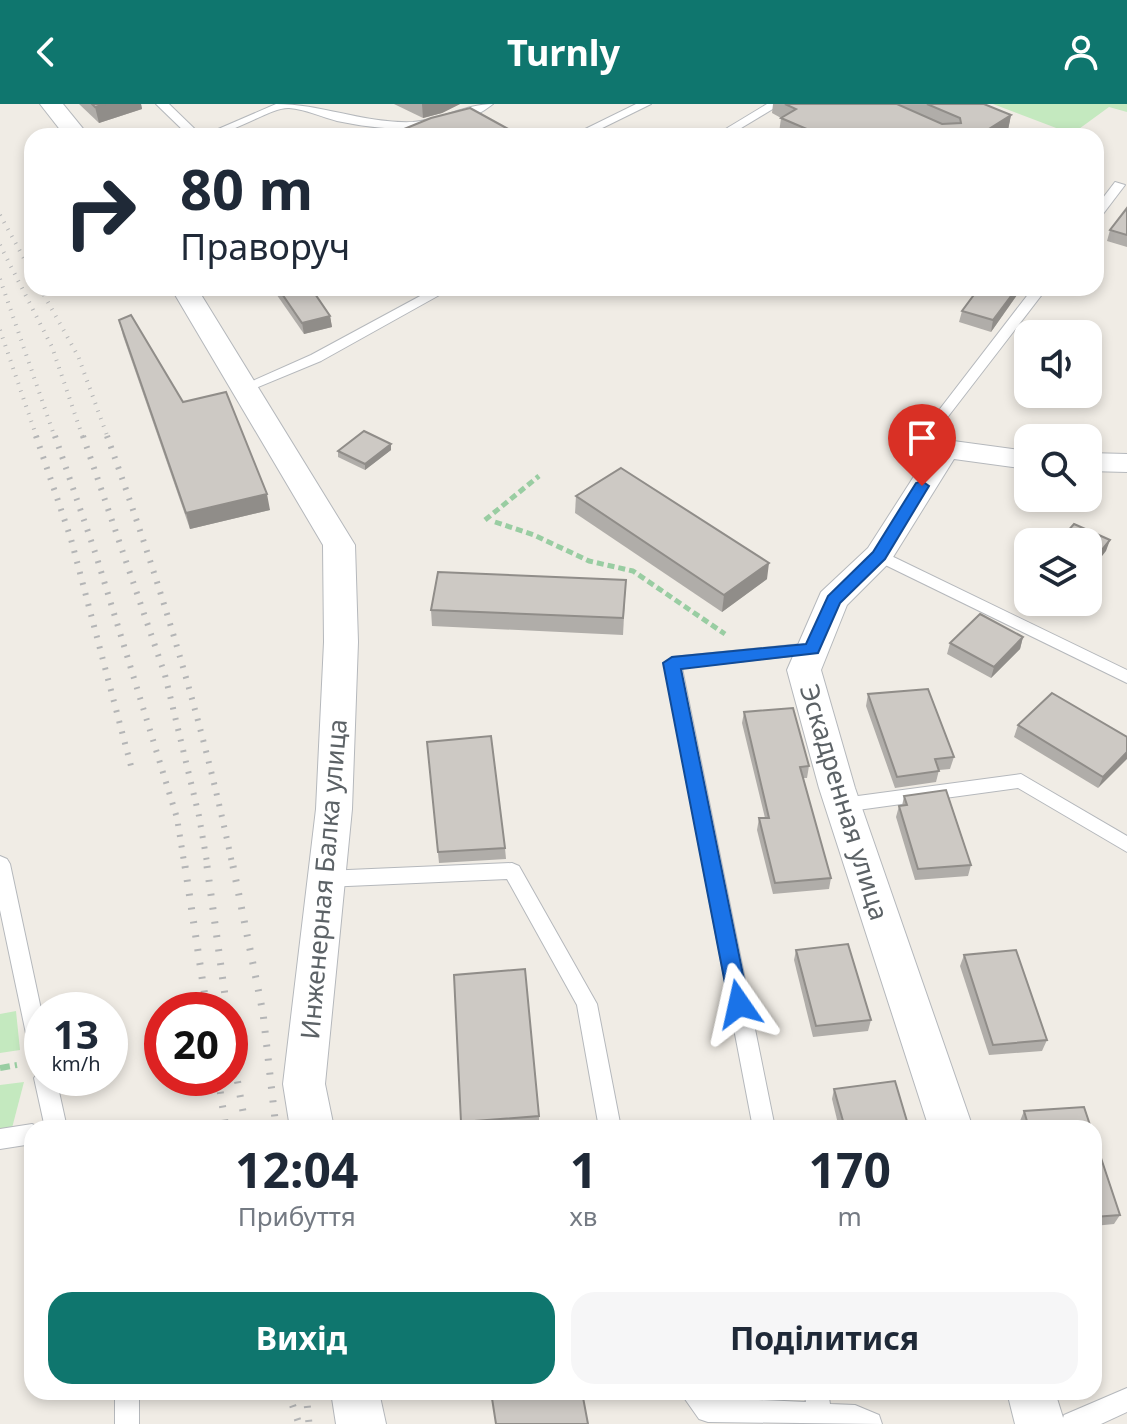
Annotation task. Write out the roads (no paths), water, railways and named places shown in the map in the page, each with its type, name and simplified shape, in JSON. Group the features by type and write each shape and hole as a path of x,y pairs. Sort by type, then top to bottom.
{"street":[{"path":"51,104 70,128"},
{"name":"Инженерная Балка улица","path":"189,296 339,545 341,642 334,809 304,1084 311,1120"},
{"path":"946,449 1014,458"},
{"name":"Эскадренная улица","path":"946,449 879,555 833,600 804,670 843,805 948,1120"},
{"path":"1102,462 1127,463"},
{"path":"356,1400 361,1424"},
{"path":"1033,1400 1040,1424"}],"lane":[{"path":"162,104 188,128"},
{"path":"228,128 287,104 349,122 417,127 472,113 487,104"},
{"path":"594,128 645,104"},
{"path":"734,128 775,104"},
{"path":"359,128 364,123"},
{"path":"1104,205 1119,185"},
{"path":"246,387 316,358 430,296"},
{"path":"946,449 933,427 1034,296"},
{"path":"879,555 1127,677"},
{"path":"762,1120 672,663 812,649"},
{"path":"843,805 1021,781 1127,845"},
{"path":"0,864 27,992"},
{"path":"325,879 512,871 587,1004 609,1120"},
{"path":"49,1096 54,1120"},
{"path":"0,1139 24,1135"},
{"path":"127,1400 127,1424"},
{"path":"699,1400 708,1410 818,1404 870,1424"},
{"path":"1073,1424 1127,1400"}],"railway":[{"path":"0,215 24,258"},
{"path":"0,245 24,292"},
{"path":"0,279 55,438"},
{"path":"26,296 52,347 83,438"},
{"path":"44,296 78,356 108,438"},
{"path":"0,330 37,438"},
{"path":"36,436 71,539 131,766"},
{"path":"55,436 96,555 177,818 185,868"},
{"path":"83,436 165,675 199,816 208,868"},
{"path":"107,436 178,650 208,758 233,868"},
{"path":"185,866 204,992"},
{"path":"207,866 224,992"},
{"path":"233,866 263,1013 275,1120"},
{"path":"221,1096 225,1120"},
{"path":"240,1096 245,1120"},
{"path":"291,1400 299,1424"},
{"path":"307,1400 309,1424"}]}
